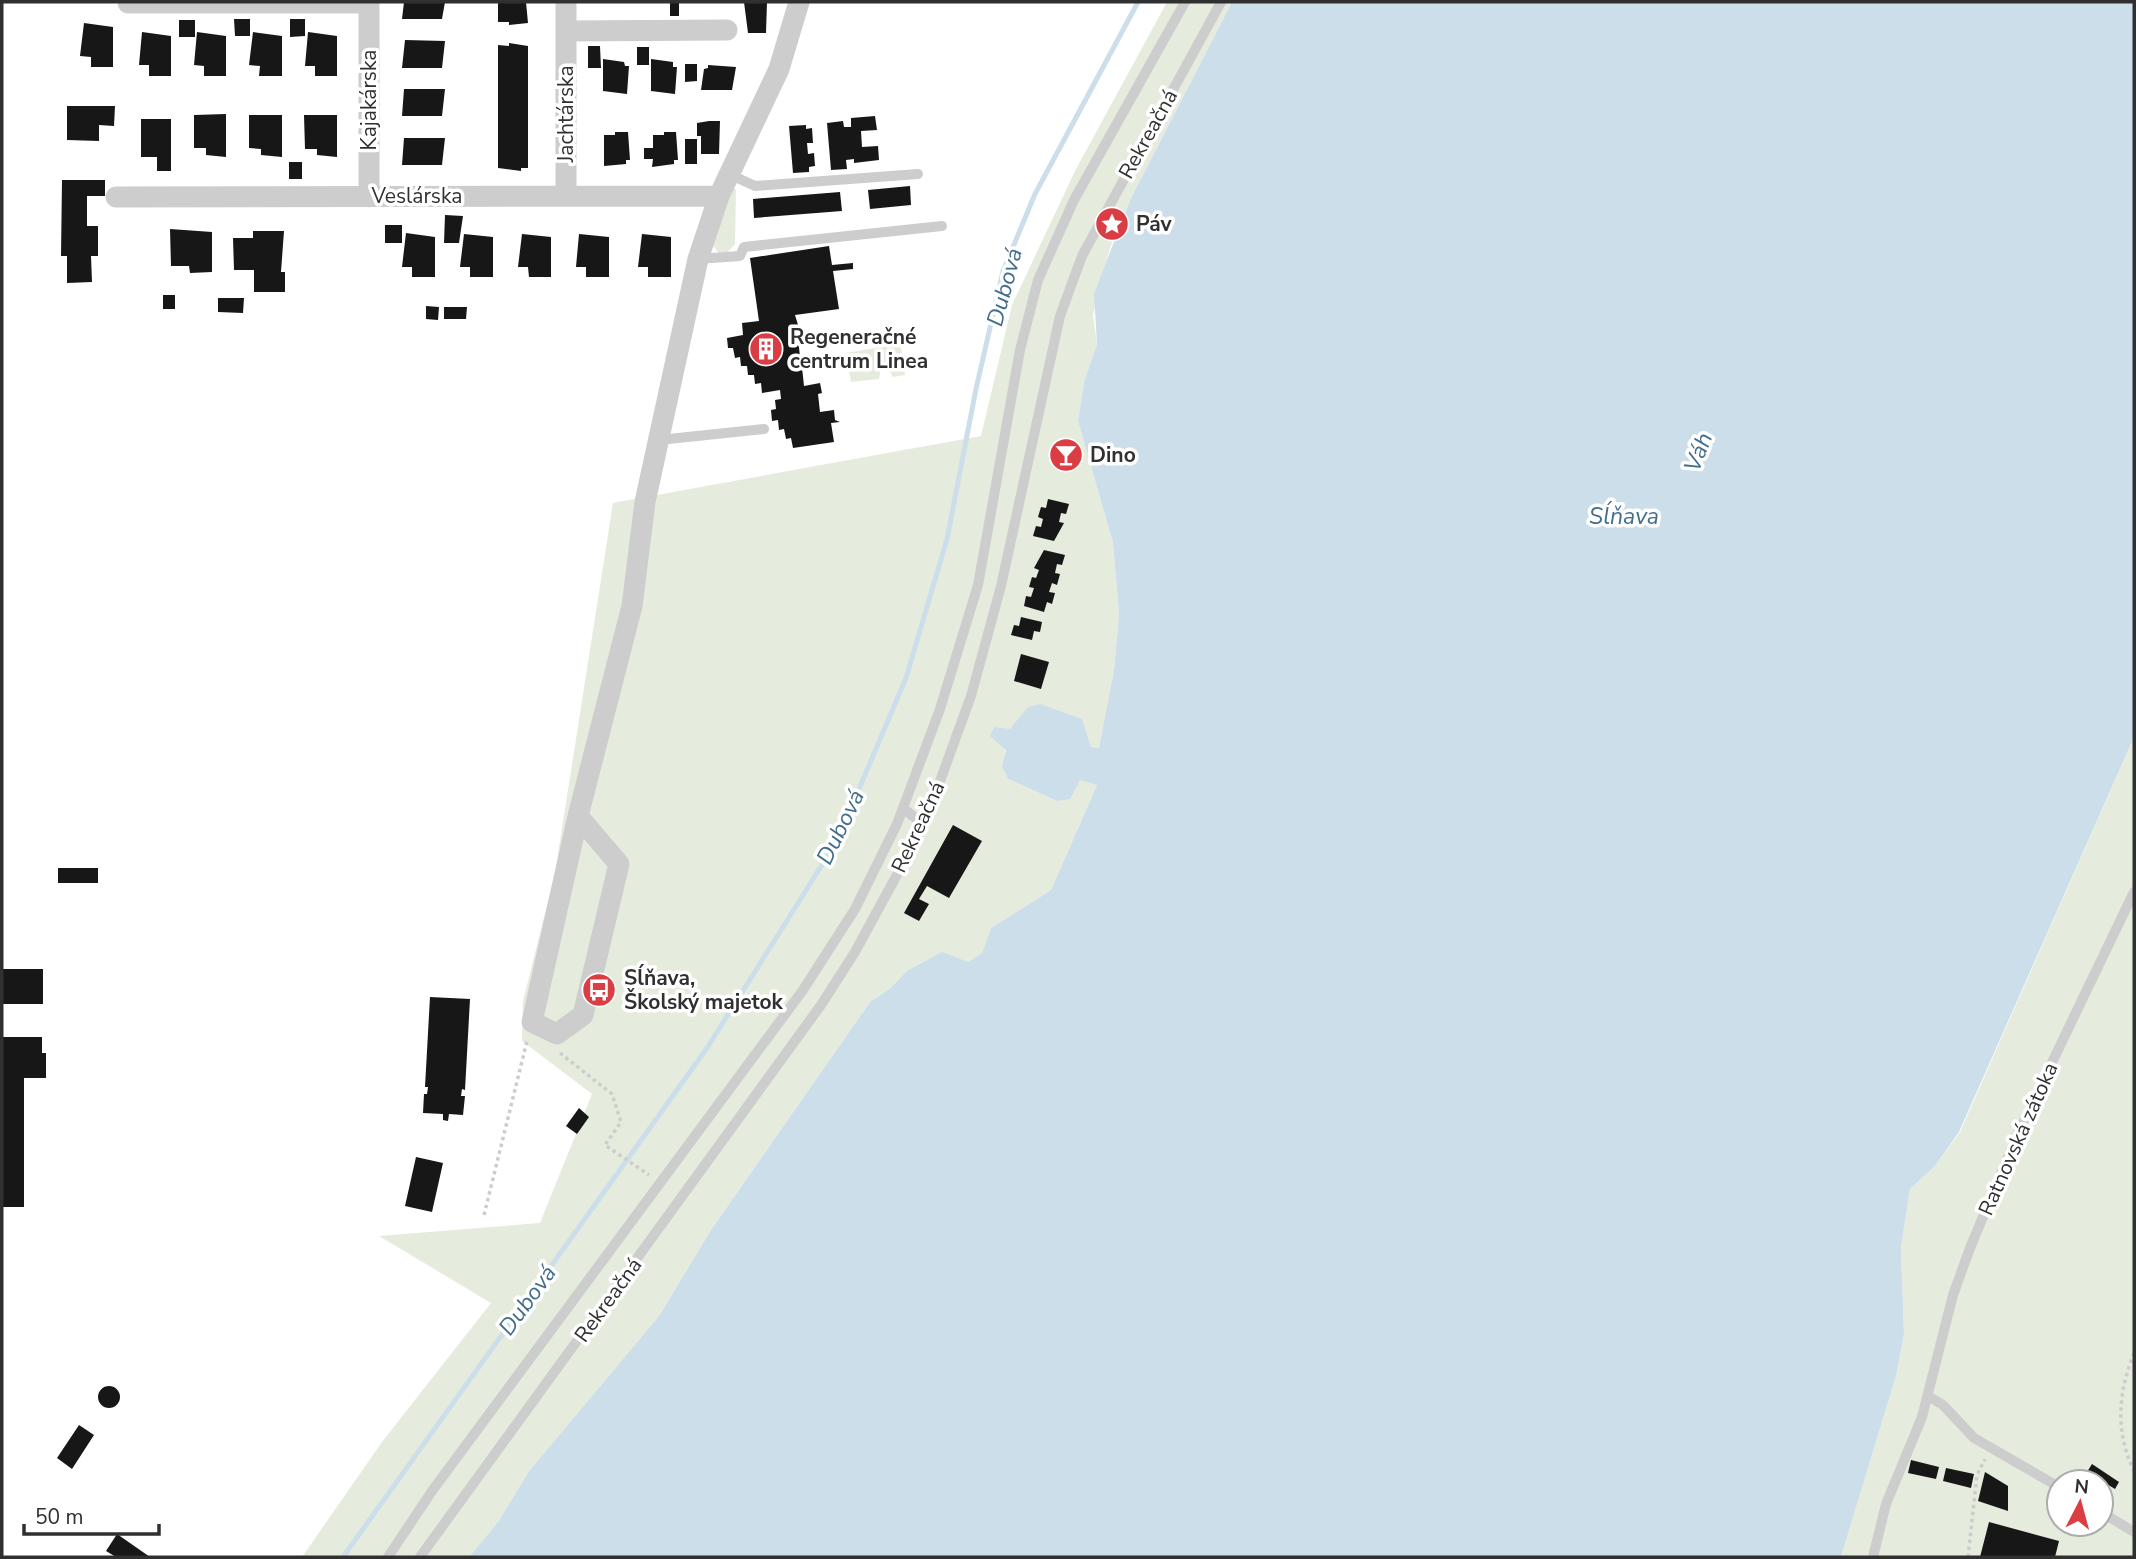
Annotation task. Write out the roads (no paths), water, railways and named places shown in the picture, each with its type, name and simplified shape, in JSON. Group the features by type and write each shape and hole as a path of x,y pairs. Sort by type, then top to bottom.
{"street":[{"name":"Kajakárska","path":"128,3 369,2 369,197"},
{"name":"Jachtárska","path":"566,2 566,196"},
{"path":"578,816 619,864 583,1015 557,1034 532,1022 578,816 632,606 645,502 698,259 719,196 779,69 799,2"},
{"path":"566,31 727,30"},
{"name":"Veslárska","path":"116,197 719,196"}],"lane":[{"path":"388,1557 432,1491 803,990 855,909 903,808 940,709 978,585 1020,351 1038,280 1074,200 1185,2"},
{"name":"Rekreačná","path":"419,1557 821,1005 855,952 924,825 971,696 1001,586 1060,316 1082,256 1220,2"},
{"path":"729,174 755,186 918,174"},
{"path":"698,259 740,256 744,247 942,226"},
{"path":"660,440 764,429"},
{"path":"903,808 924,825"},
{"name":"Ratnovská zátoka","path":"1873,1557 1886,1504 1927,1396 1953,1295 1970,1248 2018,1133 2134,892"},
{"path":"1927,1396 1943,1405 1974,1438 2045,1479"},
{"path":"2115,1520 2134,1532"}],"water":[{"name":"Sĺňava","path":"1232,2 2134,2 2134,737 1959,1132 1935,1166 1910,1189 1901,1248 1904,1334 1896,1376 1841,1557 469,1557 498,1522 529,1471 659,1316 711,1230 870,1002 891,988 907,971 942,952 968,962 982,953 991,928 1051,890 1097,785 1080,780 1070,799 1057,801 1008,779 1002,766 1006,750 990,736 994,727 1010,729 1028,707 1040,704 1082,719 1091,747 1099,748 1114,670 1119,615 1113,543 1078,421 1084,382 1097,344 1094,294 1130,200"}],"waterway":[{"name":"Dubová","path":"343,1557 707,1048 837,841 906,678 947,539 976,389 1003,271 1035,194 1138,2"}],"place":[{"name":"Páv","path":"1112,224"},
{"name":"Regeneračné centrum Linea","path":"766,349"},
{"name":"Dino","path":"1066,455"},
{"name":"Sĺňava, Školský majetok","path":"599,990"}],"water label":[{"name":"Váh","path":"1698,452"}]}
